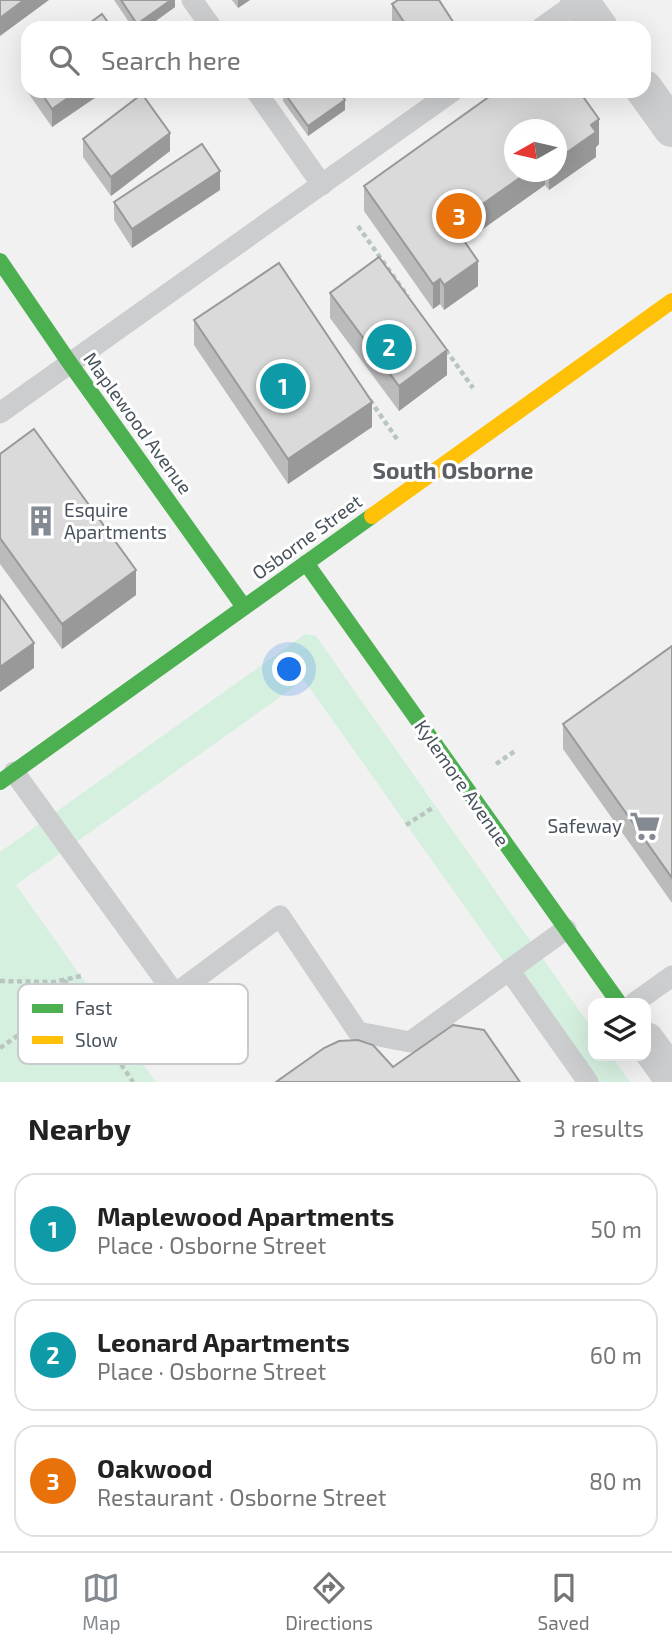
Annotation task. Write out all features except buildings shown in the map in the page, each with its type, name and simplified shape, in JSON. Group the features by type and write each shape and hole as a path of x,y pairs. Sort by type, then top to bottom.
{"street":[{"path":"579,0 594,21"},
{"path":"650,98 672,128"},
{"name":"Maplewood Avenue","path":"0,261 244,607"},
{"name":"Osborne Street","path":"7,777 672,300"},
{"name":"Kylemore Avenue","path":"306,563 615,998"},
{"path":"651,1048 672,1077"}],"lane":[{"path":"192,0 207,21"},
{"path":"550,21 579,0"},
{"path":"261,98 322,185"},
{"path":"0,412 443,98"},
{"path":"7,777 167,984"},
{"path":"188,984 280,916 358,1032 410,1042 566,929"},
{"path":"509,970 589,1082"},
{"path":"641,998 672,976"}],"path":[{"path":"358,226 412,302"},
{"path":"442,345 473,388"},
{"path":"368,398 399,442"},
{"path":"0,981 54,982 81,976"},
{"path":"64,980 66,984"},
{"path":"0,1048 18,1035"},
{"path":"121,1064 133,1082"}],"green space":[{"path":"305,634 316,636 588,1023 588,1061 615,1061 630,1082 589,1082 304,680 16,885 86,984 18,984 18,1064 143,1064 156,1082 0,1082 0,852"}],"traffic: fast":[{"path":"0,261 244,607"},
{"path":"0,782 372,516"},
{"path":"306,563 615,998"}],"traffic: slow":[{"path":"372,516 672,301"}],"place":[{"name":"Oakwood","path":"459,216"},
{"name":"Leonard Apartments","path":"389,347"},
{"name":"Maplewood Apartments","path":"283,386"},
{"name":"Esquire Apartments","path":"41,521"},
{"name":"Safeway","path":"645,826"}],"district":[{"name":"South Osborne","path":"453,471"}]}
